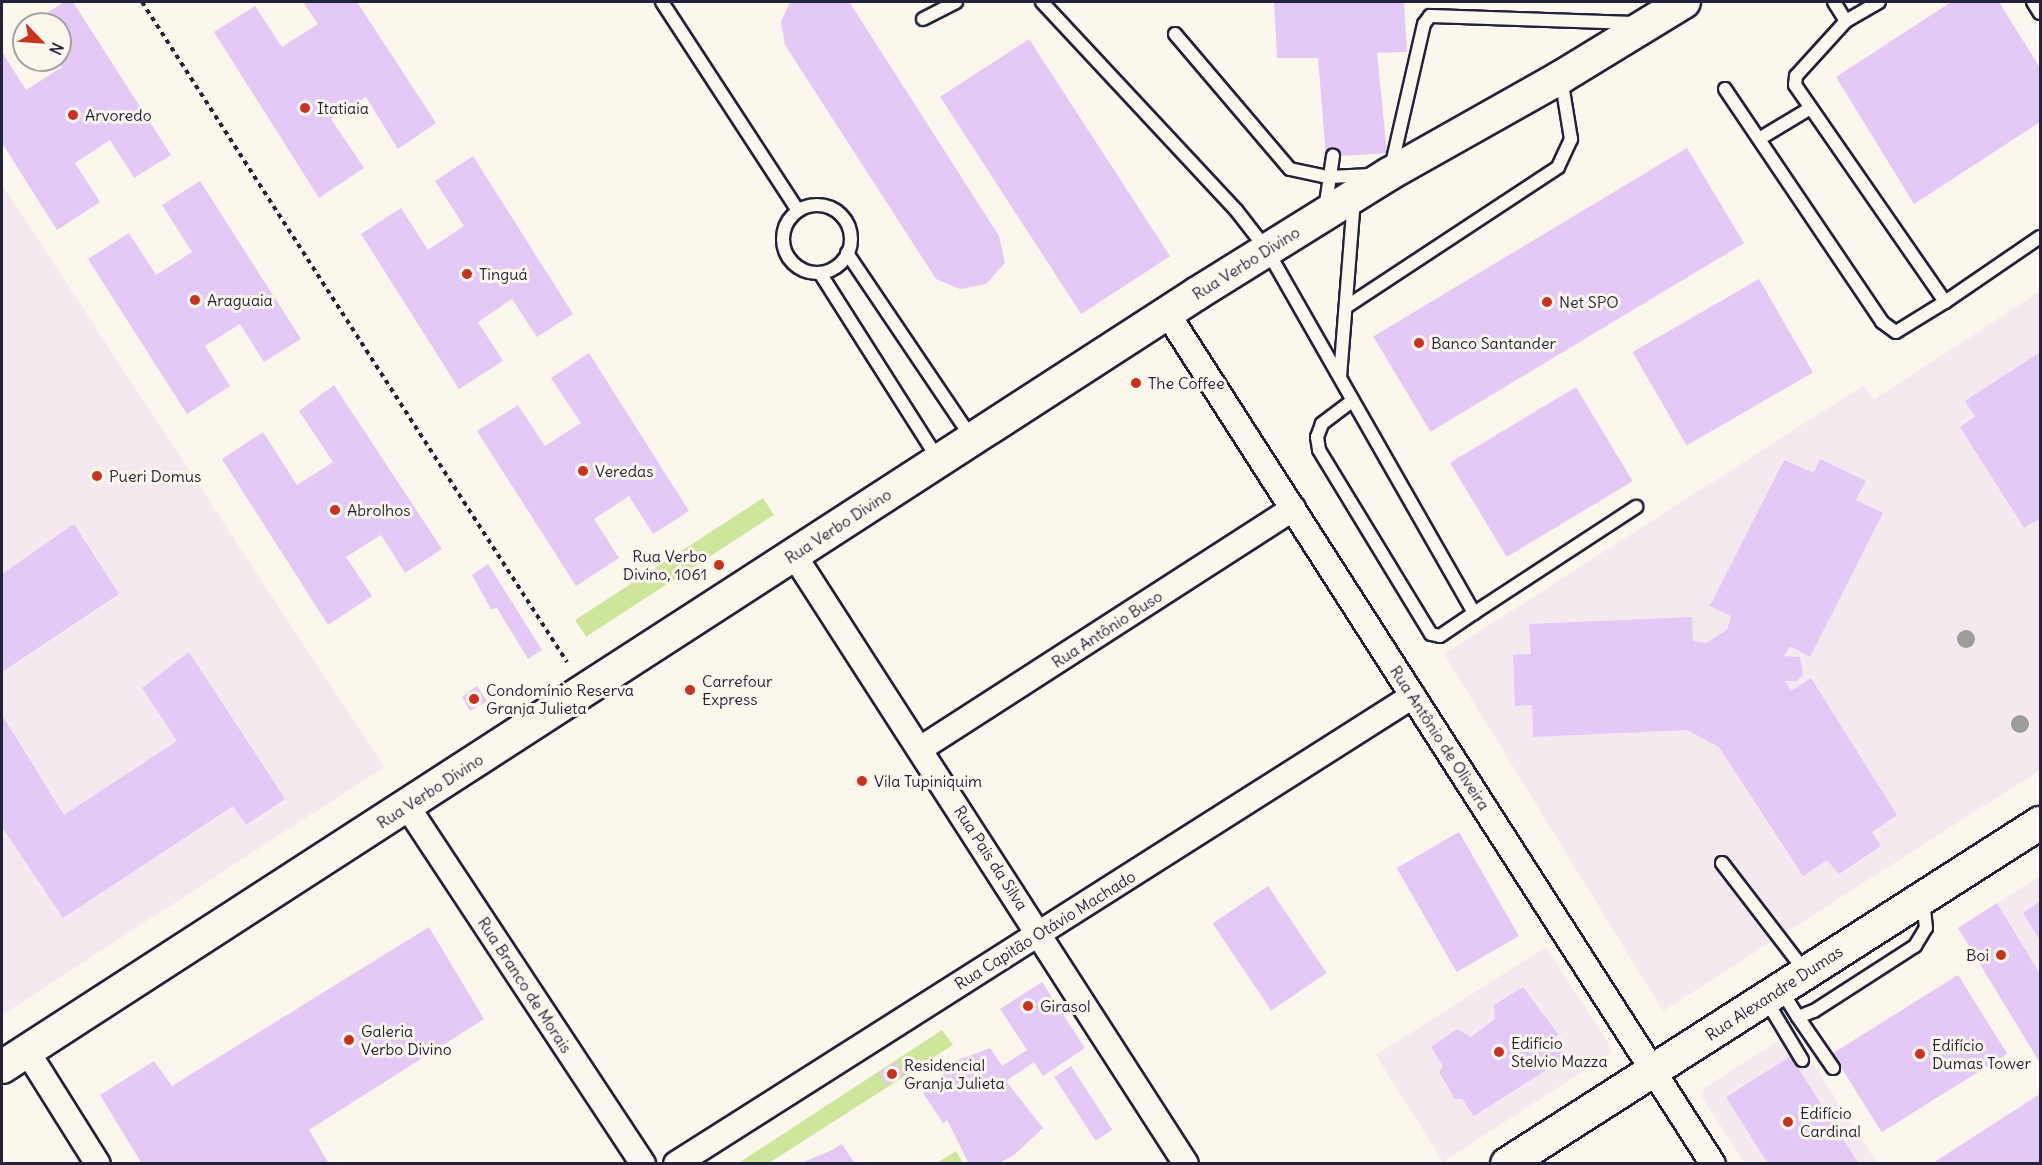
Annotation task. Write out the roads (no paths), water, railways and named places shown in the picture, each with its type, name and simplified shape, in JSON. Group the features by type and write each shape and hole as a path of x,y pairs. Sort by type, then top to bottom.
{"street":[{"name":"Rua Verbo Divino","path":"14,1059 1167,313 1389,174 1561,77 1684,2"},
{"name":"Rua Antônio de Oliveira","path":"1167,313 1713,1164"},
{"name":"Rua Antônio Buso","path":"920,749 1293,509"},
{"name":"Rua Pais da Silva","path":"794,555 1040,933 1186,1164"},
{"name":"Rua Capitão Otávio Machado","path":"676,1164 1413,696"},
{"name":"Rua Branco de Morais","path":"407,806 643,1164"},
{"name":"Rua Alexandre Dumas","path":"1507,1164 2040,824"},
{"path":"14,1059 98,1164"}],"lane":[{"path":"662,2 798,211"},
{"path":"923,19 956,2"},
{"path":"1042,2 1236,210 1267,250 1474,613"},
{"path":"1834,2 1846,21"},
{"path":"1879,2 1846,21 1796,76 1796,85 1809,109 1945,302"},
{"path":"2033,2 2040,13"},
{"path":"1175,34 1277,157 1290,169 1329,177 1389,174 1424,24 1430,16 1648,24"},
{"path":"1346,306 1558,167 1571,139 1561,77"},
{"path":"1725,90 1882,322 1896,332 1945,302 2040,237"},
{"path":"1759,139 1809,109"},
{"path":"1325,214 1333,156"},
{"path":"1340,377 1354,196"},
{"path":"823,205 839,213 851,236 848,253 836,267 820,273 795,265 785,250 786,224 798,211 823,205"},
{"path":"848,253 972,439"},
{"path":"820,273 939,461"},
{"path":"1352,401 1322,424 1317,437 1319,450 1431,634 1440,636 1636,507"},
{"path":"1722,863 1798,1017 1833,1068"},
{"path":"1798,1017 1814,1011 1915,946 1926,928 1923,898"},
{"path":"1784,987 1802,1060"}],"place":[{"name":"Itatiaia","path":"305,108"},
{"name":"Arvoredo","path":"73,115"},
{"name":"Tinguá","path":"467,274"},
{"name":"Araguaia","path":"195,300"},
{"name":"Net SPO","path":"1547,302"},
{"name":"Banco Santander","path":"1419,343"},
{"name":"The Coffee","path":"1136,383"},
{"name":"Veredas","path":"583,471"},
{"name":"Pueri Domus","path":"97,476"},
{"name":"Abrolhos","path":"335,510"},
{"name":"Rua Verbo Divino, 1061","path":"719,565"},
{"name":"Carrefour Express","path":"690,690"},
{"name":"Condomínio Reserva Granja Julieta","path":"474,699"},
{"name":"Vila Tupiniquim","path":"862,781"},
{"name":"Boi","path":"2001,955"},
{"name":"Girasol","path":"1028,1006"},
{"name":"Galeria Verbo Divino","path":"349,1040"},
{"name":"Edifício Stelvio Mazza","path":"1499,1052"},
{"name":"Edifício Dumas Tower","path":"1920,1054"},
{"name":"Residencial Granja Julieta","path":"892,1074"},
{"name":"Edifício Cardinal","path":"1788,1122"}]}
